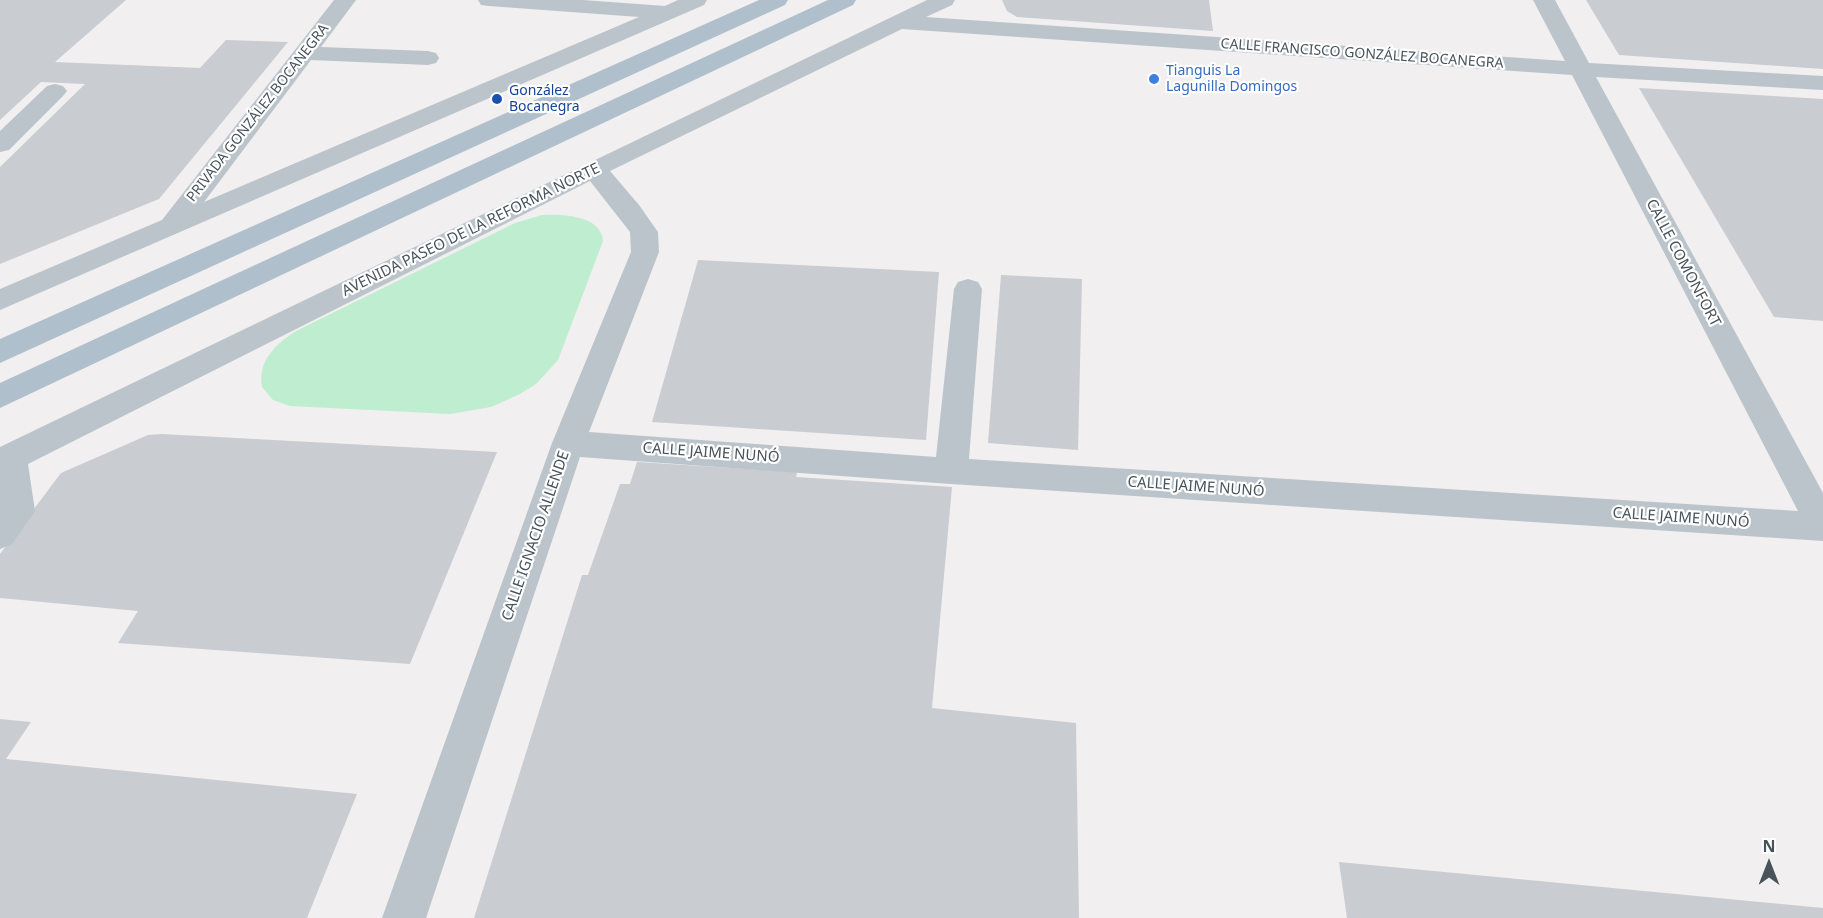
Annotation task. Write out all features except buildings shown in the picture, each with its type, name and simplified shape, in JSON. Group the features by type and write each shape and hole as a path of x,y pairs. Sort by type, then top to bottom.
{"main road":[{"path":"0,352 777,0"},
{"path":"0,396 845,0"}],"street":[{"name":"PRIVADA GONZÁLEZ BOCANEGRA","path":"171,227 345,0"},
{"path":"489,0 669,12"},
{"path":"0,300 696,0"},
{"name":"AVENIDA PASEO DE LA REFORMA NORTE","path":"5,460 594,169 944,0"},
{"name":"CALLE COMONFORT","path":"1544,0 1823,527"},
{"name":"CALLE FRANCISCO GONZÁLEZ BOCANEGRA","path":"900,22 1580,69 1823,83"},
{"path":"303,53 428,58"},
{"path":"0,145 55,91"},
{"name":"CALLE IGNACIO ALLENDE","path":"404,918 568,443 645,252 644,232 594,169"},
{"path":"951,471 968,289"},
{"name":"CALLE JAIME NUNÓ","path":"568,443 951,471 1823,527"},
{"path":"0,534 18,511 5,460"}],"green space":[{"path":"542,215 570,216 588,221 601,232 603,241 558,360 536,384 520,394 491,407 450,414 290,406 273,400 262,387 262,369 265,361 275,348 296,331 515,223"}],"place":[{"name":"Tianguis La Lagunilla Domingos","path":"1154,79"},
{"name":"González Bocanegra","path":"497,99"}]}
